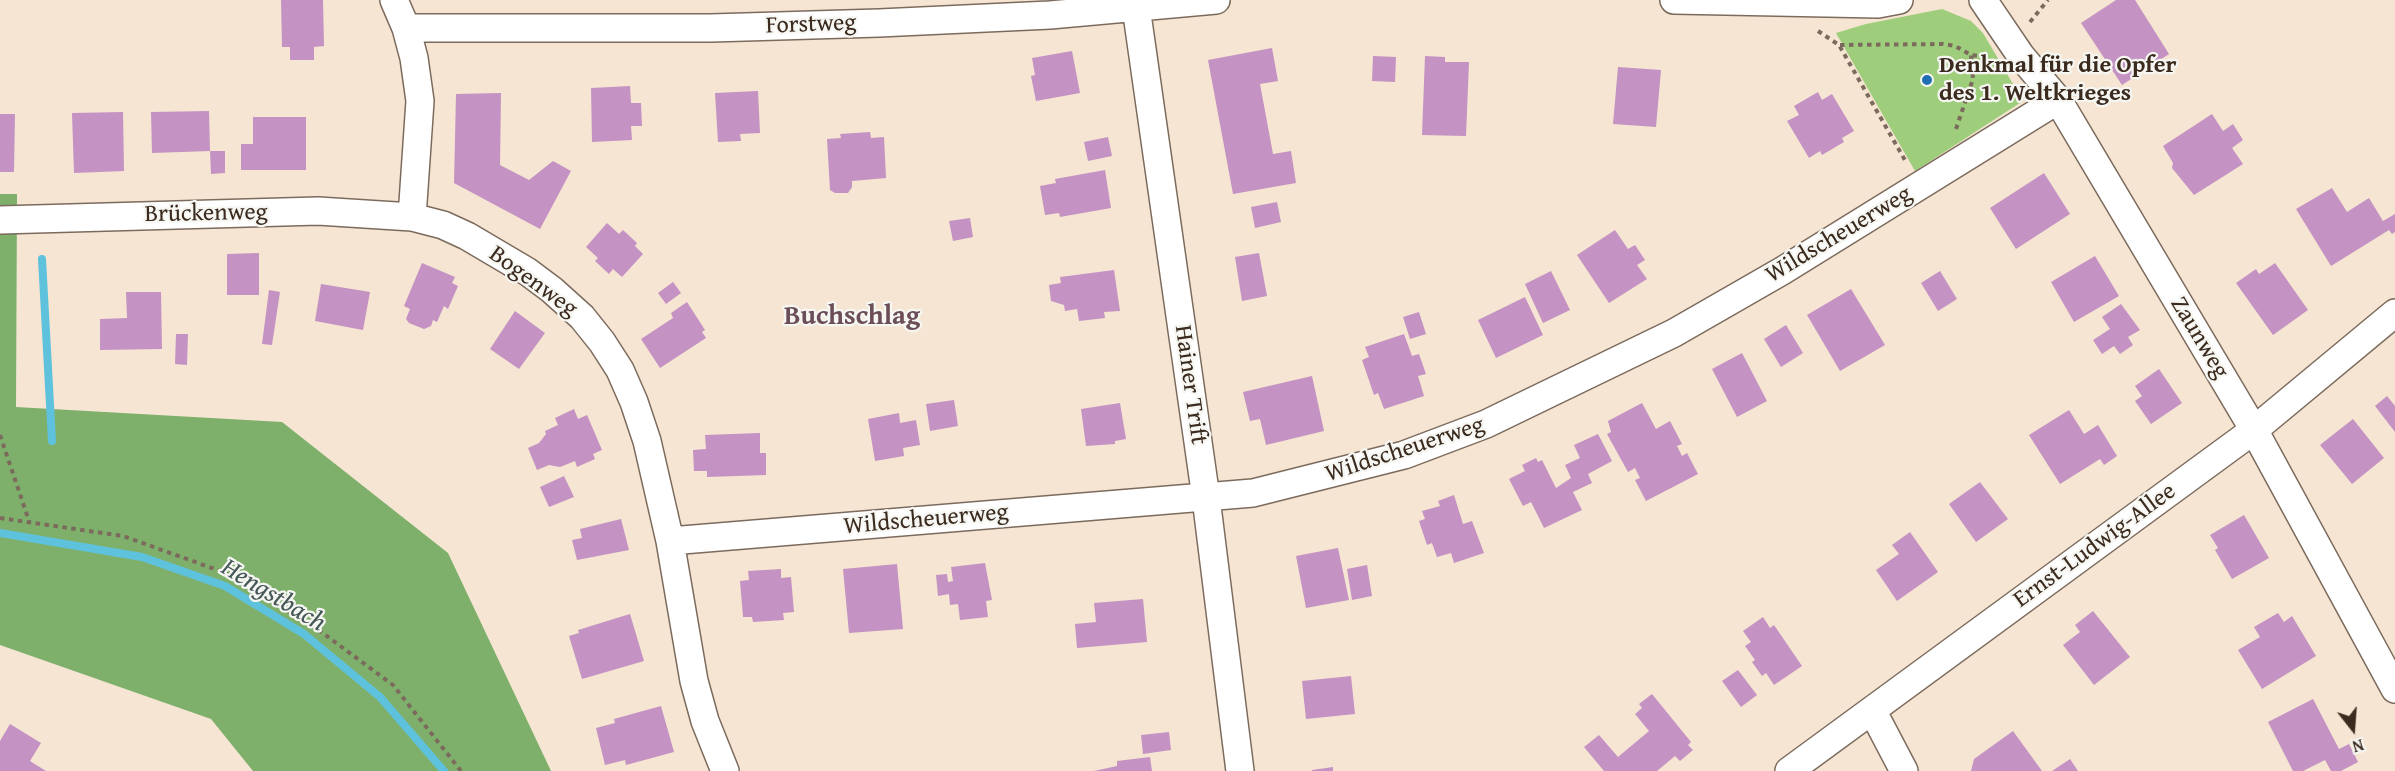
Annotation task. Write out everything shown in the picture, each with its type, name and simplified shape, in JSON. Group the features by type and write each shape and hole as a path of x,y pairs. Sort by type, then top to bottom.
{"street":[{"path":"394,0 406,28 414,58 420,101 412,217"},
{"name":"Forstweg","path":"406,28 723,28 1039,15 1136,4 1216,0"},
{"path":"1674,0 1844,4 1878,4 1899,0"},
{"name":"Zaunweg","path":"1983,0 2021,56 2058,100 2254,430 2395,689"},
{"name":"Hainer Trift","path":"1136,4 1206,498 1240,771"},
{"name":"Wildscheuerweg","path":"670,541 1253,493 1404,455 1486,424 1674,333 1782,271 2058,100"},
{"name":"Brückenweg","path":"0,220 318,212 412,217"},
{"name":"Bogenweg","path":"412,217 443,225 467,236 528,272 582,317 620,370 647,441 670,541 694,681 705,721 725,771"},
{"name":"Ernst-Ludwig-Allee","path":"1789,771 2254,430 2395,314"},
{"path":"1872,710 1904,771"}],"path":[{"path":"1813,27 1839,45 1920,186"},
{"path":"1839,45 1943,44 1955,46 1971,55 2021,56"},
{"path":"1953,134 1963,115 1973,79 1971,55"},
{"path":"0,435 29,521"},
{"path":"0,518 123,536 223,572 316,628 393,685 461,771"}],"green space":[{"path":"1942,9 1971,21 1983,33 2023,101 1915,171 1836,33 1866,24"},
{"path":"0,194 17,194 16,407 282,422 448,553 551,771 253,771 211,719 0,645"}],"building":[{"path":"281,0 323,0 324,46 314,47 314,60 290,60 290,47 282,47"},
{"path":"2116,0 2135,0 2169,54 2122,85 2081,23"},
{"path":"1272,48 1278,81 1260,84 1273,154 1291,151 1296,183 1233,194 1208,60"},
{"path":"1072,51 1080,93 1036,101 1031,76 1035,75 1032,58"},
{"path":"1373,56 1396,57 1395,82 1372,81"},
{"path":"1425,56 1445,57 1445,62 1469,62 1466,136 1422,135"},
{"path":"1618,67 1661,70 1656,127 1613,124"},
{"path":"630,86 631,103 641,103 642,126 631,126 632,140 592,142 591,88"},
{"path":"758,91 760,133 740,134 741,141 718,142 715,93"},
{"path":"1818,92 1822,100 1832,94 1854,131 1842,138 1844,142 1822,155 1820,151 1809,158 1787,121 1799,115 1794,106"},
{"path":"501,93 500,165 529,180 553,161 571,171 540,229 454,183 456,94"},
{"path":"209,111 210,151 152,153 151,112"},
{"path":"123,112 124,171 74,173 72,113"},
{"path":"0,114 15,114 14,172 0,172"},
{"path":"2212,114 2223,131 2233,124 2243,140 2232,148 2243,164 2194,195 2172,168 2173,163 2163,146"},
{"path":"253,117 306,117 306,170 241,170 241,144 253,144"},
{"path":"870,132 871,138 884,137 886,178 852,181 852,187 848,193 835,193 830,190 827,139 841,138 840,134"},
{"path":"1108,137 1112,156 1088,161 1084,142"},
{"path":"210,151 225,151 225,173 211,174"},
{"path":"1105,170 1111,208 1060,217 1059,213 1045,215 1040,186 1056,183 1055,179"},
{"path":"2044,173 2070,214 2016,249 1990,208"},
{"path":"2332,188 2347,212 2369,198 2383,221 2395,214 2395,232 2392,234 2389,230 2331,266 2296,209"},
{"path":"1277,202 1281,222 1255,228 1251,207"},
{"path":"970,218 973,237 953,241 949,221"},
{"path":"607,223 619,234 623,230 637,243 635,246 643,254 622,277 613,269 609,274 595,261 598,258 586,247"},
{"path":"1615,230 1628,249 1635,245 1645,260 1637,265 1647,279 1609,303 1577,255"},
{"path":"259,253 259,295 227,295 227,254"},
{"path":"1259,253 1267,296 1242,301 1235,257"},
{"path":"2095,256 2119,296 2074,322 2051,282"},
{"path":"422,263 455,277 452,283 458,286 448,309 444,306 437,322 433,320 431,326 424,329 409,323 406,319 410,309 404,306"},
{"path":"2275,263 2308,310 2273,335 2236,283 2256,269 2259,274"},
{"path":"1114,270 1120,311 1104,312 1105,318 1079,321 1077,309 1065,311 1064,305 1051,301 1049,285 1061,283 1060,277"},
{"path":"1551,271 1570,310 1543,323 1525,284"},
{"path":"1940,271 1957,299 1938,311 1921,283"},
{"path":"673,282 681,293 666,304 658,293"},
{"path":"321,284 370,292 363,330 315,321"},
{"path":"1851,289 1885,345 1840,371 1807,315"},
{"path":"269,290 280,292 272,345 262,344"},
{"path":"126,292 161,292 162,349 100,350 100,319 127,318"},
{"path":"1525,297 1543,335 1496,358 1478,320"},
{"path":"687,302 705,330 702,332 706,338 660,368 641,339 673,318 671,313"},
{"path":"2121,304 2140,330 2128,337 2133,345 2120,354 2114,346 2102,354 2093,340 2110,329 2102,317"},
{"path":"515,311 545,333 519,369 490,349"},
{"path":"1419,312 1426,334 1410,339 1403,317"},
{"path":"1786,325 1803,353 1781,367 1764,339"},
{"path":"176,334 188,334 187,365 175,364"},
{"path":"1404,334 1412,356 1419,354 1426,374 1418,376 1424,396 1384,409 1378,393 1374,395 1362,360 1369,357 1365,347"},
{"path":"1742,353 1767,401 1737,417 1712,369"},
{"path":"2159,369 2182,403 2151,424 2135,401 2142,396 2135,386"},
{"path":"1312,376 1324,431 1266,445 1260,419 1250,421 1243,392"},
{"path":"2387,396 2395,406 2395,432 2375,406"},
{"path":"954,400 958,426 930,431 926,404"},
{"path":"1120,403 1126,439 1115,441 1115,444 1086,446 1081,409"},
{"path":"1642,403 1656,429 1670,421 1682,444 1677,446 1682,456 1687,453 1698,474 1646,501 1635,480 1640,478 1635,468 1628,472 1607,434 1611,432 1608,421"},
{"path":"574,409 578,419 587,415 602,450 593,454 595,459 577,467 575,461 560,467 549,465 537,470 528,448 539,443 546,434 545,431 558,425 555,418"},
{"path":"2069,410 2084,434 2098,425 2117,456 2104,465 2100,459 2060,484 2029,435"},
{"path":"899,413 900,423 916,420 920,445 903,448 904,456 875,461 868,419"},
{"path":"2353,419 2384,458 2352,484 2320,445"},
{"path":"760,433 760,453 766,453 766,475 707,477 707,471 694,471 693,450 706,449 705,435"},
{"path":"1598,434 1612,461 1588,474 1592,483 1573,492 1582,510 1544,528 1531,502 1523,506 1509,479 1525,471 1522,465 1536,458 1538,462 1542,460 1556,488 1571,478 1565,465 1580,458 1574,445"},
{"path":"564,476 574,497 549,507 540,487"},
{"path":"1980,482 2008,519 1976,542 1949,504"},
{"path":"1454,495 1463,524 1472,521 1484,553 1454,563 1451,553 1437,557 1432,543 1427,545 1419,521 1425,519 1422,511 1440,506 1438,501"},
{"path":"2244,515 2269,558 2232,579 2215,550 2218,548 2210,535"},
{"path":"621,519 629,550 577,560 572,540 582,538 580,529"},
{"path":"1910,532 1938,572 1897,601 1876,570 1899,554 1892,545"},
{"path":"1338,548 1349,600 1306,608 1296,556"},
{"path":"985,563 992,600 986,601 988,617 960,620 958,604 950,605 949,594 938,596 936,575 947,574 948,582 953,581 951,567"},
{"path":"897,564 903,629 849,633 843,569"},
{"path":"1367,565 1372,596 1352,600 1347,569"},
{"path":"781,569 781,578 791,577 794,612 783,613 784,620 753,622 752,617 743,617 740,581 749,580 748,571"},
{"path":"1143,599 1147,642 1077,648 1075,624 1096,622 1094,603"},
{"path":"2093,611 2130,657 2094,685 2063,645 2080,632 2075,625"},
{"path":"2278,613 2284,622 2292,616 2316,656 2262,689 2238,650 2260,637 2254,627"},
{"path":"630,614 644,661 582,679 569,636 579,633 578,630"},
{"path":"1763,617 1770,628 1774,625 1802,666 1774,685 1766,673 1762,676 1745,646 1751,642 1743,631"},
{"path":"1738,670 1757,695 1741,707 1722,681"},
{"path":"1351,676 1355,714 1306,719 1302,681"},
{"path":"1652,694 1691,742 1688,745 1693,750 1680,761 1675,756 1657,771 1604,771 1584,747 1599,735 1618,757 1649,731 1635,714 1642,708 1639,704"},
{"path":"2313,699 2339,749 2349,744 2358,762 2341,771 2331,771 2325,760 2303,771 2293,771 2268,722"},
{"path":"661,706 674,752 626,765 625,760 605,765 596,728 615,723 614,719"},
{"path":"10,724 41,743 30,761 46,771 0,771 0,741"},
{"path":"2013,731 2042,771 1971,771 1974,759"},
{"path":"1169,732 1171,750 1143,754 1141,735"},
{"path":"1150,757 1152,771 1094,771 1117,766 1117,761"},
{"path":"2070,759 2078,771 2052,771"},
{"path":"1333,767 1333,771 1312,771 1312,770"}],"waterway":[{"path":"42,259 52,441"},
{"name":"Hengstbach","path":"0,533 142,557 225,586 304,634 380,697 444,771"}],"place":[{"name":"Denkmal für die Opfer des 1. Weltkrieges","path":"1927,80"}],"district":[{"name":"Buchschlag","path":"852,317"}]}
